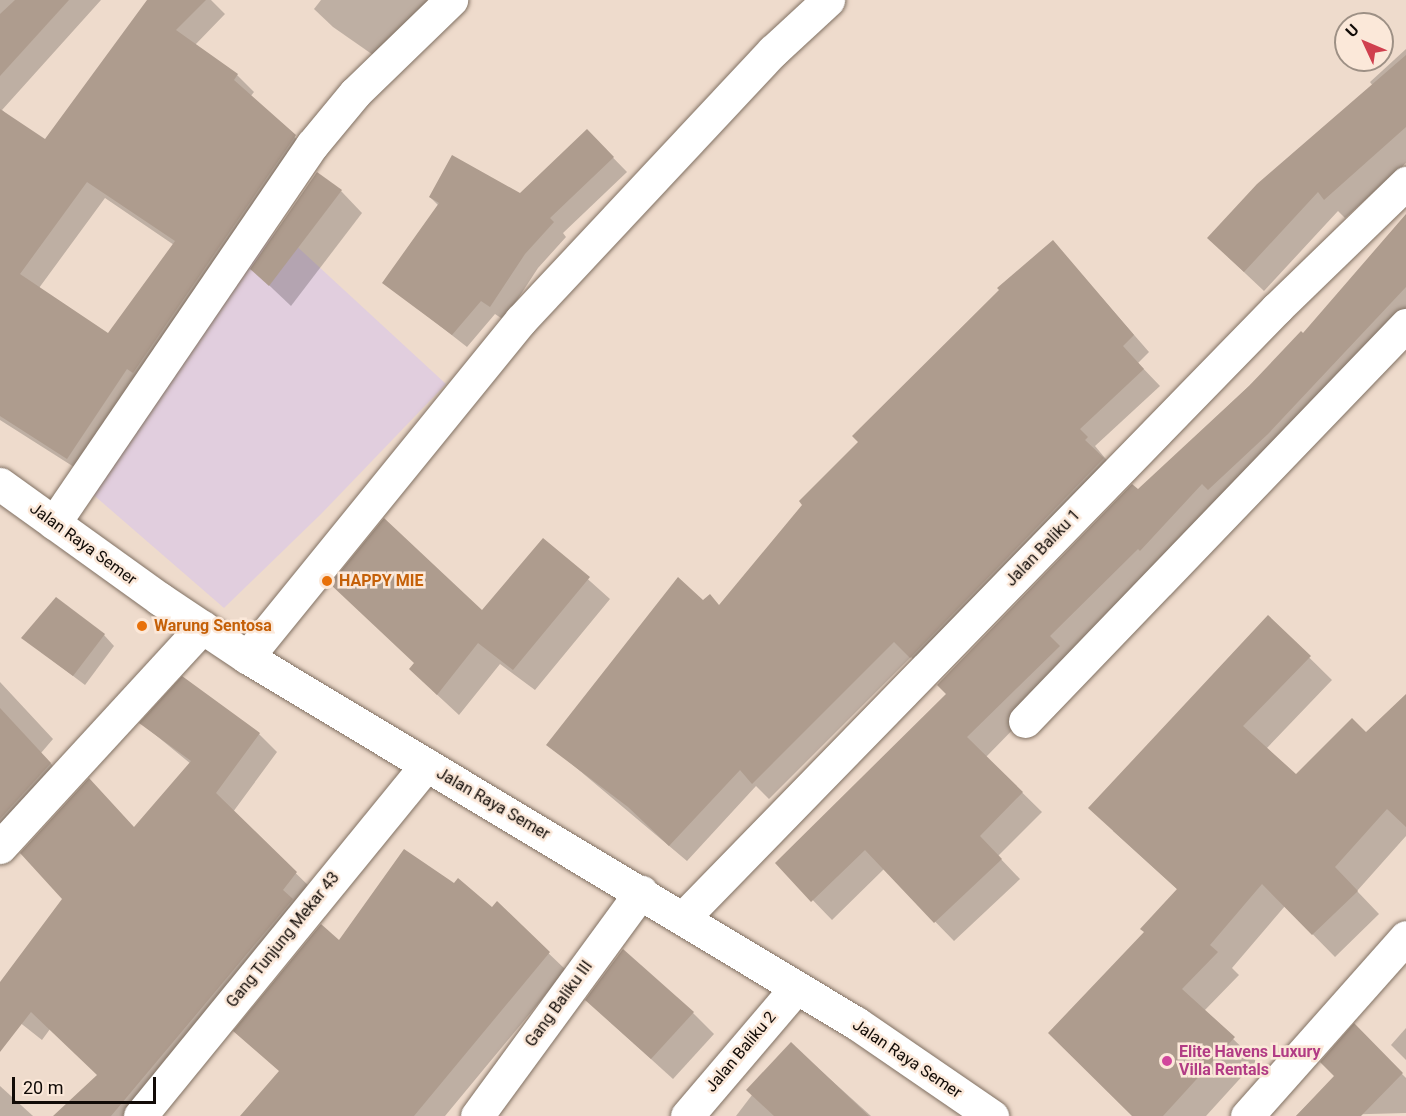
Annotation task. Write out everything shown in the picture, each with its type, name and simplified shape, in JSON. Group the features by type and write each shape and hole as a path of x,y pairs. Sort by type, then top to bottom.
{"street":[{"path":"54,523 312,145 356,93 451,0"},
{"path":"248,657 521,320 773,51 828,0"},
{"name":"Jalan Baliku 1","path":"684,916 1277,308 1406,183"},
{"path":"1025,721 1406,326"},
{"name":"Jalan Raya Semer","path":"0,484 248,657 426,765 684,916 796,988 856,1023 992,1116"},
{"path":"0,847 202,627"},
{"name":"Gang Tunjung Mekar 43","path":"140,1116 426,765"},
{"name":"Gang Baliku III","path":"477,1116 641,892"},
{"path":"1247,1116 1406,937"},
{"name":"Jalan Baliku 2","path":"687,1116 796,988"}],"shaded area":[{"path":"278,229 446,384 322,513 224,608 74,478"}],"building":[{"path":"15,0 69,0 0,76 0,14"},
{"path":"147,0 206,0 176,30 238,74 234,80 296,135 133,373 127,369 67,459 0,416 0,109 45,139","holes":["87,182 175,241 108,333 20,274"]},
{"path":"1406,55 1406,127 1324,200 1318,192 1244,272 1207,238 1257,184 1386,72 1394,72 1394,65"},
{"path":"587,129 614,157 550,218 554,222 525,254 490,307 481,301 452,335 382,283 439,203 429,197 452,155 520,193"},
{"path":"317,172 342,190 269,286 250,269"},
{"path":"1406,214 1406,287 1268,434 1208,490 1202,484 1140,551 1138,549 1050,636 1060,646 967,737 1023,792 980,836 1002,859 934,923 865,850 811,902 775,863 946,694 937,685 1132,484 1138,489 1249,386 1301,331 1303,333"},
{"path":"1053,240 1134,335 1123,346 1144,369 1080,429 1088,437 1085,440 1104,458 910,658 894,642 752,784 740,770 669,846 628,807 546,745 678,577 703,600 710,594 719,605 802,505 799,501 858,442 852,436 999,290 997,288"},
{"path":"384,518 482,610 543,538 590,577 513,670 478,643 437,695 409,669 414,663 330,584"},
{"path":"56,597 105,634 73,676 21,638"},
{"path":"1268,615 1311,656 1243,726 1296,774 1352,718 1366,732 1406,694 1406,827 1387,809 1335,867 1358,891 1312,935 1262,884 1210,945 1218,952 1182,989 1235,1037 1163,1116 1132,1116 1048,1033 1144,932 1140,929 1177,889 1088,808"},
{"path":"182,676 260,733 216,793 297,872 283,890 293,899 111,1116 53,1116 97,1075 31,1012 0,1052 0,982 62,899 20,853 89,778 134,827 191,761 139,723"},
{"path":"0,708 51,763 0,819"},
{"path":"404,849 454,883 458,878 492,907 497,901 550,952 414,1116 240,1116 279,1071 233,1031 321,924 339,940"},
{"path":"623,949 694,1012 651,1059 585,1000"},
{"path":"1354,1023 1403,1073 1361,1116 1296,1116 1334,1076 1320,1062"},
{"path":"791,1042 869,1116 774,1116 746,1090"}],"place":[{"name":"HAPPY MIE","path":"327,581"},
{"name":"Warung Sentosa","path":"142,626"},
{"name":"Elite Havens Luxury Villa Rentals","path":"1167,1061"}]}
